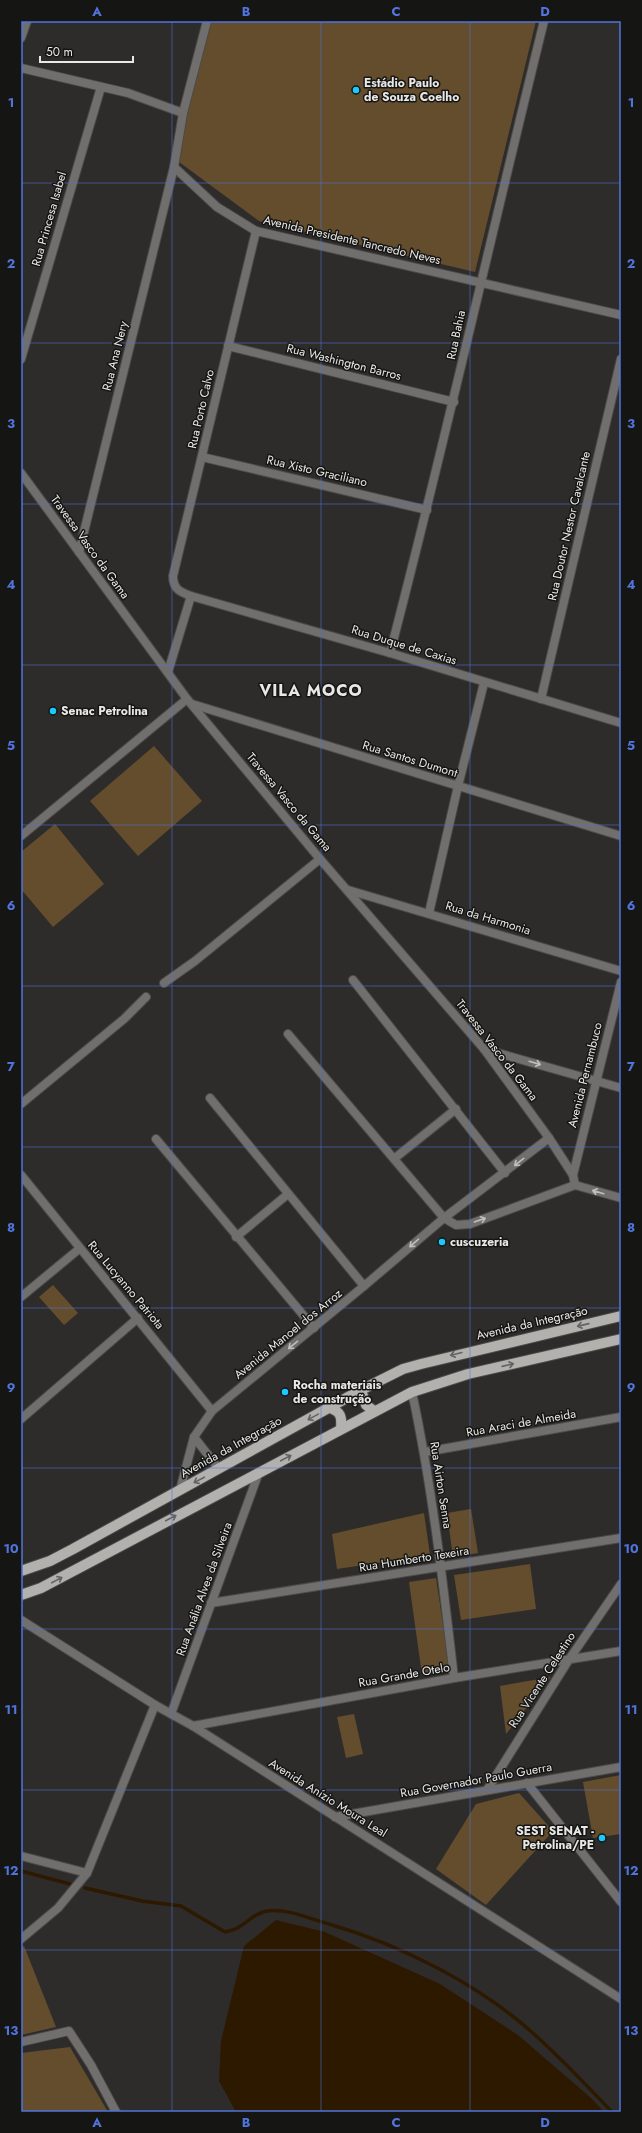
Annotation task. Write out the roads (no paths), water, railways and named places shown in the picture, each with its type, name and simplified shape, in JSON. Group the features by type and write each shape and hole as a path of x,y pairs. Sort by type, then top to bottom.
{"main road":[{"name":"Avenida da Integração","path":"21,1572 50,1561 361,1390 403,1369 426,1362 621,1316"},
{"path":"21,1595 41,1588 412,1392 468,1374 621,1339"},
{"path":"361,1390 366,1405 374,1411"},
{"path":"329,1408 336,1410 339,1414 341,1429"}],"street":[{"path":"174,167 183,113 207,21"},
{"name":"Rua Bahia","path":"390,653 428,510 454,402 480,282 544,21"},
{"path":"21,38 25,23"},
{"path":"21,68 128,93 183,113"},
{"name":"Rua Princesa Isabel","path":"21,359 101,87"},
{"name":"Avenida Presidente Tancredo Neves","path":"174,167 217,208 256,231 621,315"},
{"name":"Rua Ana Nery","path":"79,552 174,167"},
{"name":"Rua Porto Calvo","path":"179,592 175,587 173,576 256,231"},
{"name":"Rua Washington Barros","path":"228,346 454,402"},
{"name":"Rua Doutor Nestor Cavalcante","path":"541,699 621,358"},
{"name":"Rua Xisto Graciliano","path":"202,456 428,510"},
{"name":"Travessa Vasco da Gama","path":"21,473 190,702 320,858 484,1049 549,1138 572,1175 575,1185"},
{"name":"Rua Duque de Caxias","path":"179,592 390,653 484,683 621,723"},
{"path":"168,672 191,596"},
{"path":"429,913 458,786 484,683"},
{"path":"21,836 190,702"},
{"name":"Rua Santos Dumont","path":"190,702 621,836"},
{"path":"164,983 195,961 320,858"},
{"name":"Rua da Harmonia","path":"348,890 621,971"},
{"path":"353,980 505,1173"},
{"name":"Avenida Pernambuco","path":"572,1175 621,982"},
{"path":"21,1104 124,1019 146,997"},
{"path":"288,1034 395,1158 444,1218 456,1225 470,1224 575,1185 621,1198"},
{"path":"484,1049 621,1088"},
{"path":"210,1098 364,1286"},
{"path":"395,1158 456,1109"},
{"name":"Avenida Manoel dos Arroz","path":"180,1490 194,1437 212,1411 314,1328 444,1218 549,1138"},
{"path":"156,1139 236,1237 314,1328"},
{"name":"Rua Lucyanno Patriota","path":"21,1175 79,1249 138,1318 212,1411"},
{"path":"236,1237 288,1194"},
{"path":"21,1297 79,1249"},
{"path":"21,1419 138,1318"},
{"name":"Rua Airton Senna","path":"412,1392 425,1452 442,1567 454,1678"},
{"name":"Rua Araci de Almeida","path":"425,1452 621,1417"},
{"path":"194,1437 219,1469"},
{"name":"Rua Anália Alves da Silveira","path":"171,1714 259,1472"},
{"name":"Rua Humberto Texeira","path":"211,1603 621,1538"},
{"name":"Rua Vicente Celestino","path":"486,1790 568,1661 621,1584"},
{"name":"Avenida Anízio Moura Leal","path":"21,1620 155,1705 193,1726 621,1999"},
{"name":"Rua Grande Otelo","path":"193,1726 454,1678 568,1661 621,1651"},
{"path":"21,1939 58,1908 87,1873 155,1705"},
{"name":"Rua Governador Paulo Guerra","path":"335,1816 621,1767"},
{"path":"527,1783 621,1902"},
{"path":"21,1856 87,1873"},
{"path":"21,2042 69,2031 91,2065 116,2112"}],"waterway":[{"path":"21,1871 70,1884"},
{"path":"85,1888 142,1901 181,1906 225,1932 237,1928 259,1914 275,1910 298,1914 384,1943 438,1968 464,1983 513,2016 555,2054 612,2112"}],"place":[{"name":"Estádio Paulo de Souza Coelho","path":"356,90"},
{"name":"Senac Petrolina","path":"53,711"},
{"name":"cuscuzeria","path":"442,1242"},
{"name":"Rocha materiais de construção","path":"285,1392"},
{"name":"SEST SENAT - Petrolina/PE","path":"602,1838"}],"district":[{"name":"VILA MOCO","path":"311,690"}]}
